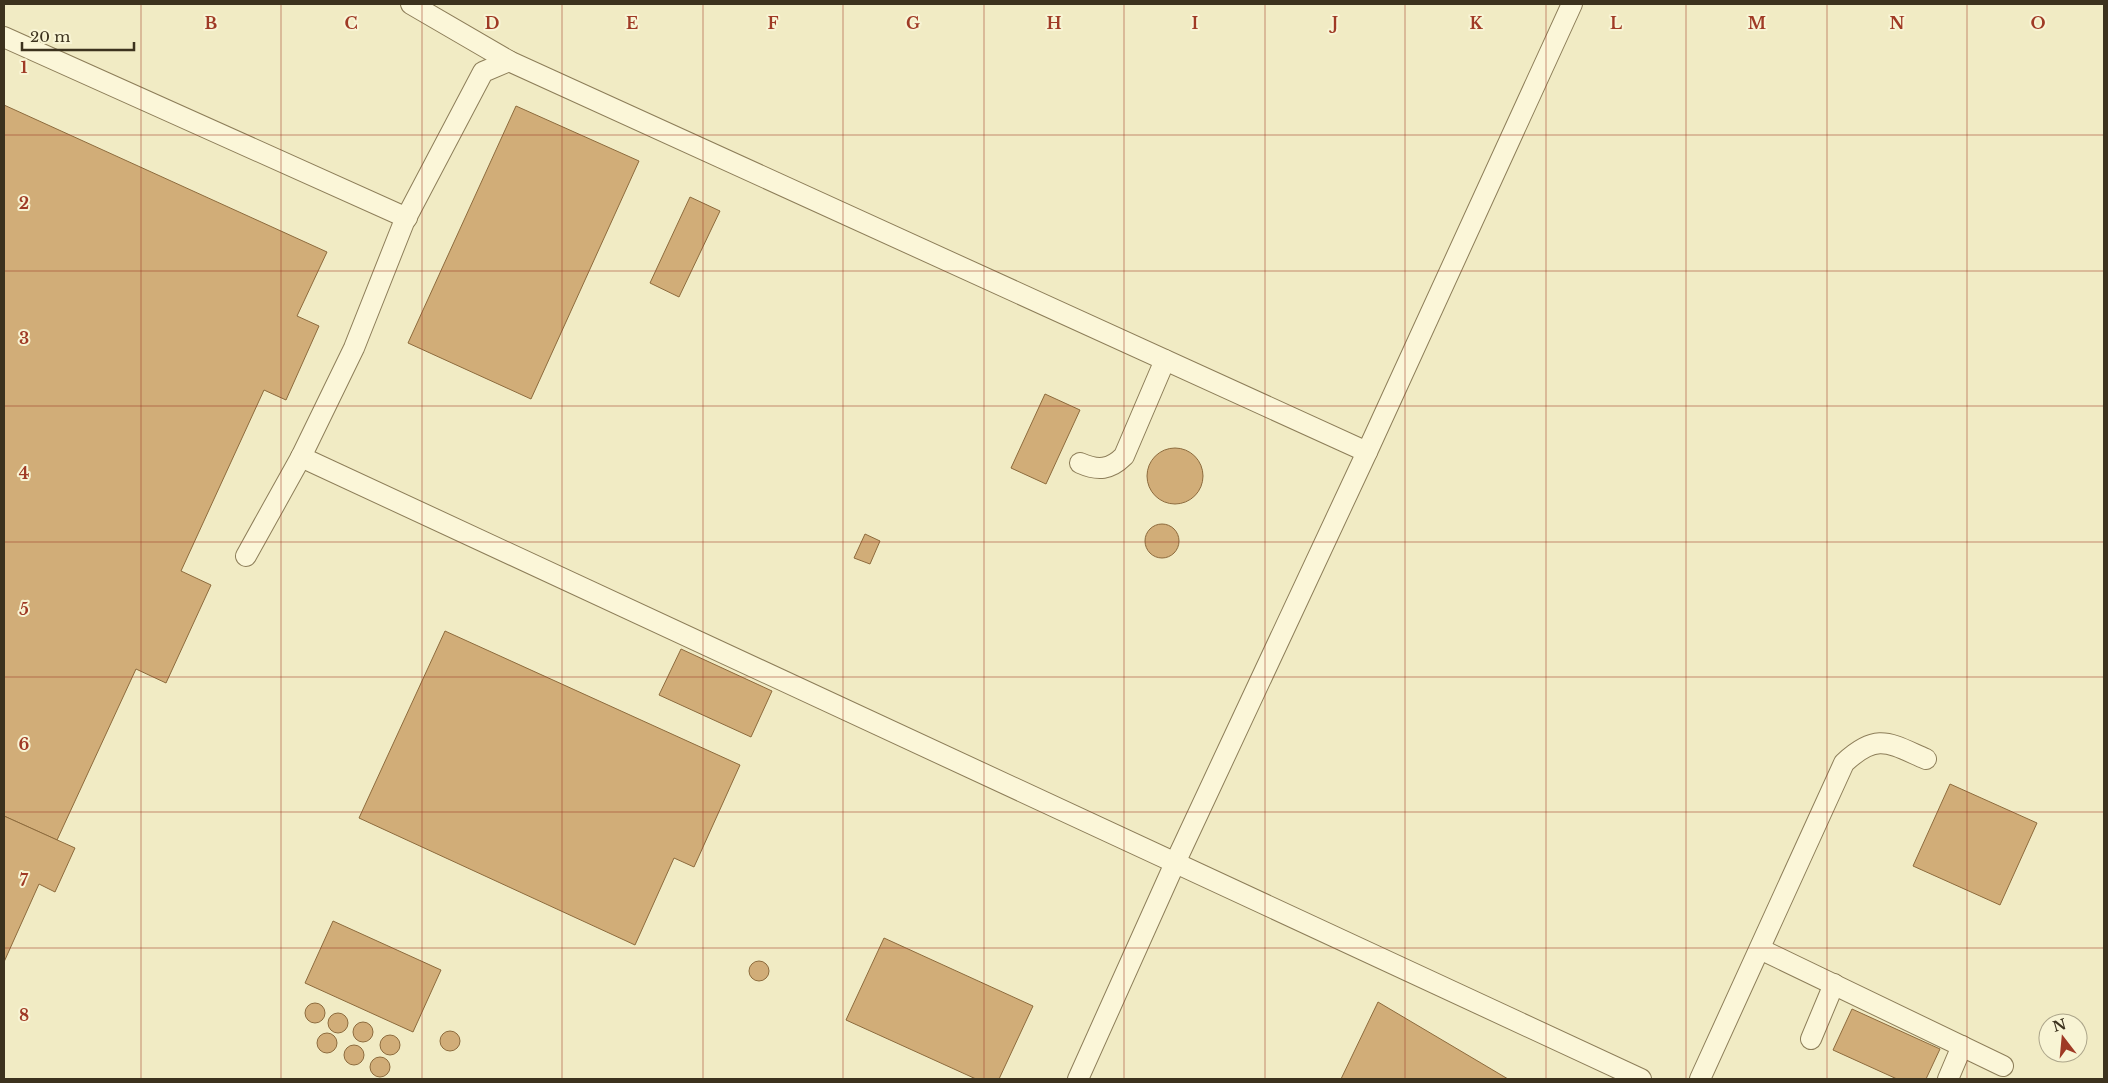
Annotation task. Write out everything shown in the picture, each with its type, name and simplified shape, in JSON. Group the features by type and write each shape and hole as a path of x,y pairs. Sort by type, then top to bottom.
{"lane":[{"path":"411,4 509,61 1367,452"},
{"path":"1078,1079 1175,863 1367,452 1572,4"},
{"path":"4,37 407,218"},
{"path":"246,556 300,457 354,348 407,218 482,72 509,61"},
{"path":"1080,463 1102,470 1116,464 1124,456 1165,360"},
{"path":"300,457 1641,1079"},
{"path":"1700,1079 1844,763 1859,749 1877,742 1896,746 1926,759"},
{"path":"1760,949 2003,1066"},
{"path":"1811,1039 1834,984"},
{"path":"1948,1079 1962,1046"}],"building":[{"path":"4,105 327,252 297,316 319,326 286,400 264,390 181,571 211,585 166,683 136,669 57,840 4,816"},
{"path":"516,106 639,161 531,399 408,343"},
{"path":"690,197 720,211 679,297 650,283"},
{"path":"1045,394 1080,410 1046,484 1011,468"},
{"path":"1175,448 1195,456 1203,476 1195,496 1175,504 1155,496 1147,476 1155,456"},
{"path":"1162,524 1174,529 1179,541 1174,553 1162,558 1150,553 1145,541 1150,529"},
{"path":"865,534 880,541 870,564 854,558"},
{"path":"445,631 740,765 694,867 674,858 635,945 359,818"},
{"path":"681,649 772,691 751,737 659,695"},
{"path":"1950,784 2037,823 2000,905 1913,866"},
{"path":"4,816 75,848 55,892 39,884 4,962"},
{"path":"333,921 441,970 413,1032 305,983"},
{"path":"884,938 1033,1006 999,1079 976,1079 846,1020"},
{"path":"759,961 766,964 769,971 766,978 759,981 752,978 749,971 752,964"},
{"path":"1378,1002 1508,1079 1341,1079"},
{"path":"315,1003 322,1006 325,1013 322,1020 315,1023 308,1020 305,1013 308,1006"},
{"path":"1852,1009 1940,1049 1926,1079 1897,1079 1833,1050"},
{"path":"338,1013 345,1016 348,1023 345,1030 338,1033 331,1030 328,1023 331,1016"},
{"path":"363,1022 370,1025 373,1032 370,1039 363,1042 356,1039 353,1032 356,1025"},
{"path":"450,1031 457,1034 460,1041 457,1048 450,1051 443,1048 440,1041 443,1034"},
{"path":"327,1033 334,1036 337,1043 334,1050 327,1053 320,1050 317,1043 320,1036"},
{"path":"390,1035 397,1038 400,1045 397,1052 390,1055 383,1052 380,1045 383,1038"},
{"path":"354,1045 361,1048 364,1055 361,1062 354,1065 347,1062 344,1055 347,1048"},
{"path":"380,1057 387,1060 390,1067 387,1074 380,1077 373,1074 370,1067 373,1060"}]}
